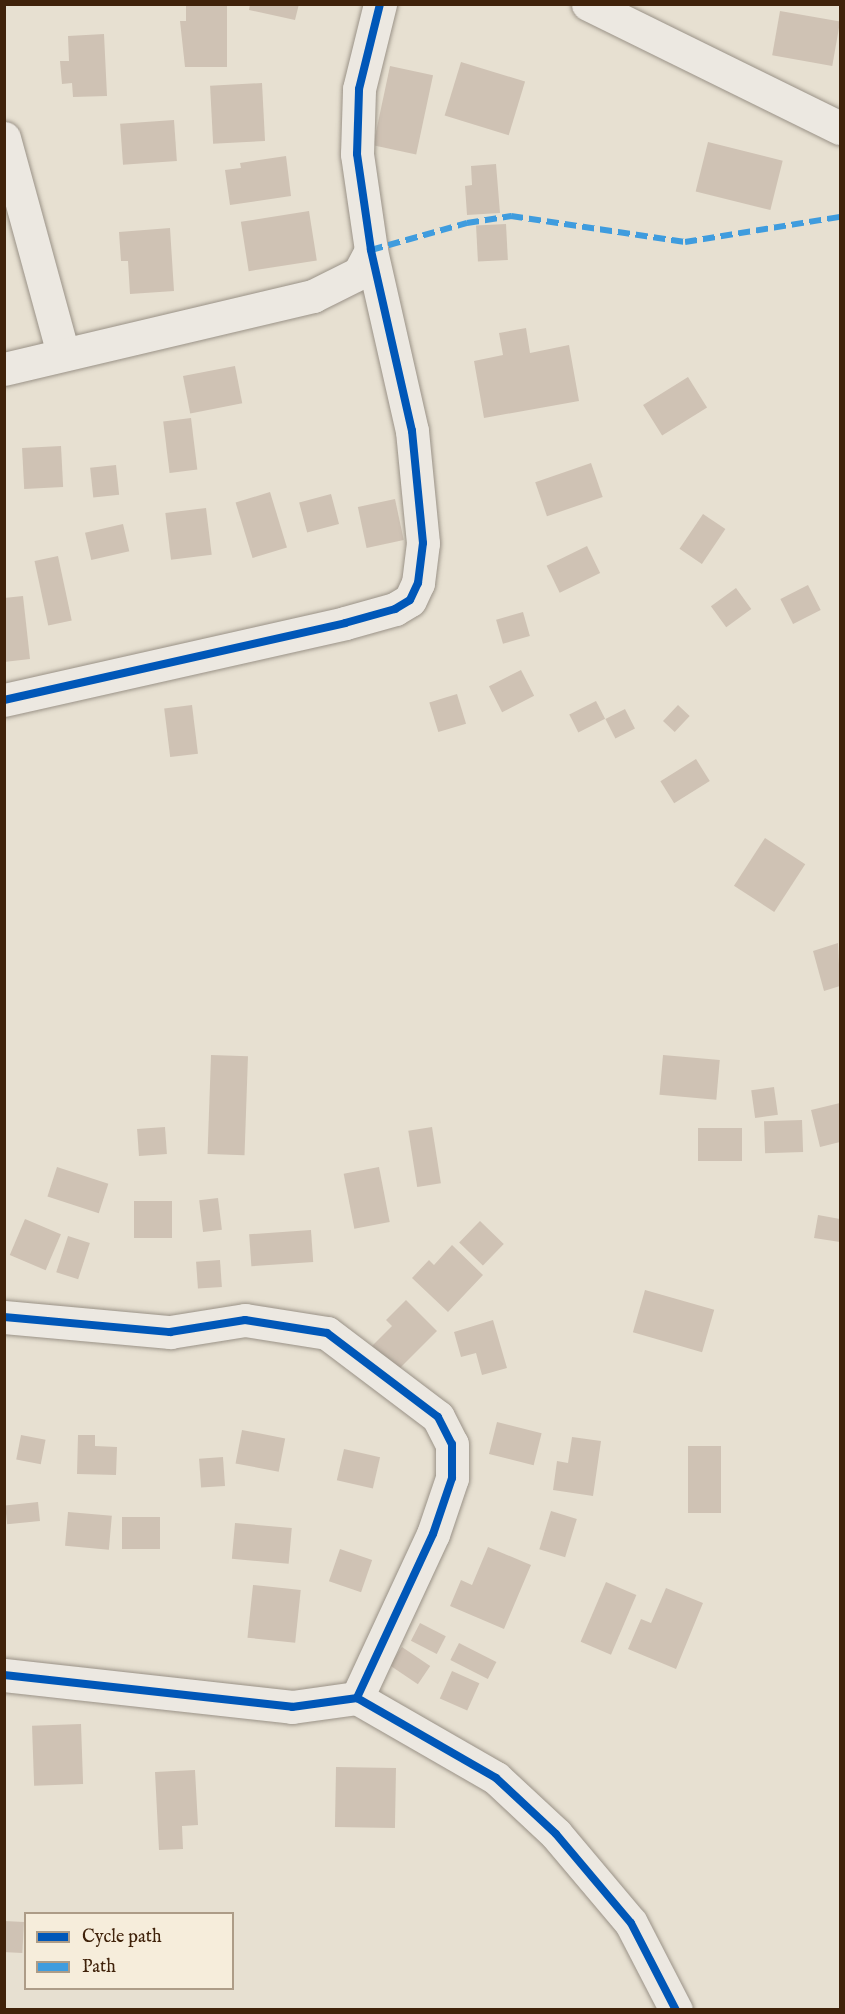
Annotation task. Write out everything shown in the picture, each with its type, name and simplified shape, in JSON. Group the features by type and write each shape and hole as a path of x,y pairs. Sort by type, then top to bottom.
{"street":[{"path":"4,700 345,623 395,609 410,600 418,583 423,543 412,431 371,250 357,154 359,89 380,4"},
{"path":"588,4 840,128"},
{"path":"4,138 63,353"},
{"path":"4,369 63,353 313,296 359,273 371,250"},
{"path":"4,1317 170,1332 245,1320 327,1333 438,1417 452,1444 452,1478 433,1534 357,1698"},
{"path":"4,1675 292,1707 357,1698 496,1778 556,1834 631,1923 676,2010"}],"building":[{"path":"186,4 227,4 227,67 185,67 180,21 186,21"},
{"path":"250,4 299,4 295,20 249,10"},
{"path":"780,11 840,22 832,66 772,55"},
{"path":"104,34 107,96 73,97 72,83 62,84 60,61 69,61 68,36"},
{"path":"461,62 525,82 509,135 445,116"},
{"path":"390,66 433,75 416,154 373,145"},
{"path":"262,83 265,141 213,144 210,86"},
{"path":"174,120 177,161 123,165 120,124"},
{"path":"708,142 783,161 770,210 696,191"},
{"path":"286,156 291,196 230,205 225,170 241,168 240,163"},
{"path":"496,164 500,213 467,215 465,186 472,185 471,166"},
{"path":"309,211 317,260 249,271 241,222"},
{"path":"506,224 508,260 478,262 476,226"},
{"path":"170,228 174,291 130,294 128,261 121,261 119,232"},
{"path":"526,328 530,353 569,345 579,401 484,418 474,361 503,355 499,333"},
{"path":"235,366 242,403 190,413 183,376"},
{"path":"688,377 707,408 662,436 643,405"},
{"path":"191,418 197,470 170,473 163,421"},
{"path":"61,446 63,487 24,489 22,448"},
{"path":"591,463 603,497 547,516 535,482"},
{"path":"116,465 119,495 93,498 90,468"},
{"path":"270,492 287,547 253,558 236,503"},
{"path":"331,494 339,524 307,532 299,503"},
{"path":"395,499 404,540 367,548 358,507"},
{"path":"206,508 212,555 171,560 165,513"},
{"path":"703,514 725,529 702,564 680,549"},
{"path":"123,524 129,551 91,560 85,533"},
{"path":"587,546 600,573 560,593 547,566"},
{"path":"58,556 72,621 48,626 35,561"},
{"path":"808,585 821,610 793,624 780,599"},
{"path":"736,588 751,609 726,627 711,606"},
{"path":"23,596 30,659 4,662 4,598"},
{"path":"523,612 530,636 503,644 496,620"},
{"path":"521,670 534,696 502,712 489,686"},
{"path":"457,694 466,724 438,732 429,702"},
{"path":"596,701 605,719 578,732 569,715"},
{"path":"192,705 198,754 170,757 164,708"},
{"path":"678,705 690,716 675,732 663,721"},
{"path":"625,709 635,729 615,739 605,719"},
{"path":"696,759 710,781 674,803 660,781"},
{"path":"765,838 805,864 774,912 734,886"},
{"path":"838,943 840,986 824,991 813,951"},
{"path":"211,1055 248,1056 245,1155 208,1154"},
{"path":"663,1055 720,1060 716,1100 660,1095"},
{"path":"774,1087 778,1115 755,1118 751,1090"},
{"path":"840,1103 840,1142 820,1147 811,1110"},
{"path":"802,1120 803,1152 765,1153 764,1121"},
{"path":"165,1127 167,1154 139,1156 137,1129"},
{"path":"432,1127 441,1183 417,1187 408,1131"},
{"path":"698,1128 742,1128 742,1161 698,1161"},
{"path":"57,1167 108,1184 99,1213 47,1196"},
{"path":"379,1167 390,1222 354,1229 344,1174"},
{"path":"218,1198 222,1230 203,1232 199,1200"},
{"path":"134,1201 172,1201 172,1238 134,1238"},
{"path":"818,1215 840,1219 840,1242 814,1238"},
{"path":"25,1219 61,1234 46,1270 10,1255"},
{"path":"480,1221 504,1244 483,1266 459,1243"},
{"path":"311,1230 313,1262 251,1266 249,1234"},
{"path":"68,1236 90,1243 78,1279 56,1272"},
{"path":"452,1245 483,1275 448,1312 412,1278 429,1260 434,1265"},
{"path":"220,1260 222,1287 198,1289 196,1262"},
{"path":"645,1290 714,1310 702,1352 633,1332"},
{"path":"406,1300 437,1331 394,1374 369,1349 392,1326 386,1320"},
{"path":"493,1320 507,1368 482,1375 476,1353 461,1357 454,1332"},
{"path":"497,1422 542,1433 534,1465 489,1454"},
{"path":"242,1430 285,1438 279,1472 236,1463"},
{"path":"21,1435 46,1440 41,1464 16,1460"},
{"path":"78,1435 95,1435 95,1446 117,1447 116,1475 77,1474"},
{"path":"572,1437 601,1441 593,1496 553,1490 557,1461 568,1463"},
{"path":"688,1446 721,1446 721,1513 688,1513"},
{"path":"344,1449 380,1457 373,1489 337,1480"},
{"path":"223,1457 225,1486 201,1488 199,1459"},
{"path":"38,1502 40,1521 7,1524 5,1505"},
{"path":"551,1511 577,1519 565,1557 539,1549"},
{"path":"68,1512 112,1516 109,1550 65,1546"},
{"path":"122,1517 160,1517 160,1549 122,1549"},
{"path":"235,1523 292,1528 289,1564 232,1559"},
{"path":"488,1547 531,1565 504,1629 450,1606 461,1580 472,1585"},
{"path":"340,1549 372,1560 361,1592 329,1581"},
{"path":"606,1582 636,1595 611,1655 581,1642"},
{"path":"253,1585 301,1590 295,1643 247,1638"},
{"path":"666,1588 703,1603 676,1669 628,1649 641,1619 651,1623"},
{"path":"420,1623 446,1636 437,1654 411,1641"},
{"path":"459,1643 496,1662 488,1679 450,1660"},
{"path":"402,1647 430,1666 418,1684 390,1665"},
{"path":"452,1671 479,1683 467,1711 440,1698"},
{"path":"81,1724 83,1784 34,1786 32,1726"},
{"path":"336,1767 396,1768 395,1828 335,1827"},
{"path":"195,1770 198,1825 182,1826 183,1849 159,1850 155,1772"},
{"path":"4,1921 24,1922 22,1953 4,1952"}],"marked path":[{"path":"371,250 467,223 511,216 685,242 840,217"}],"cycle path":[{"path":"4,700 345,623 395,609 410,600 418,583 423,543 412,431 371,250 357,154 359,89 380,4"},
{"path":"4,1317 170,1332 245,1320 327,1333 438,1417 452,1444 452,1478 433,1534 357,1698"},
{"path":"4,1675 292,1707 357,1698 496,1778 556,1834 631,1923 676,2010"}]}
